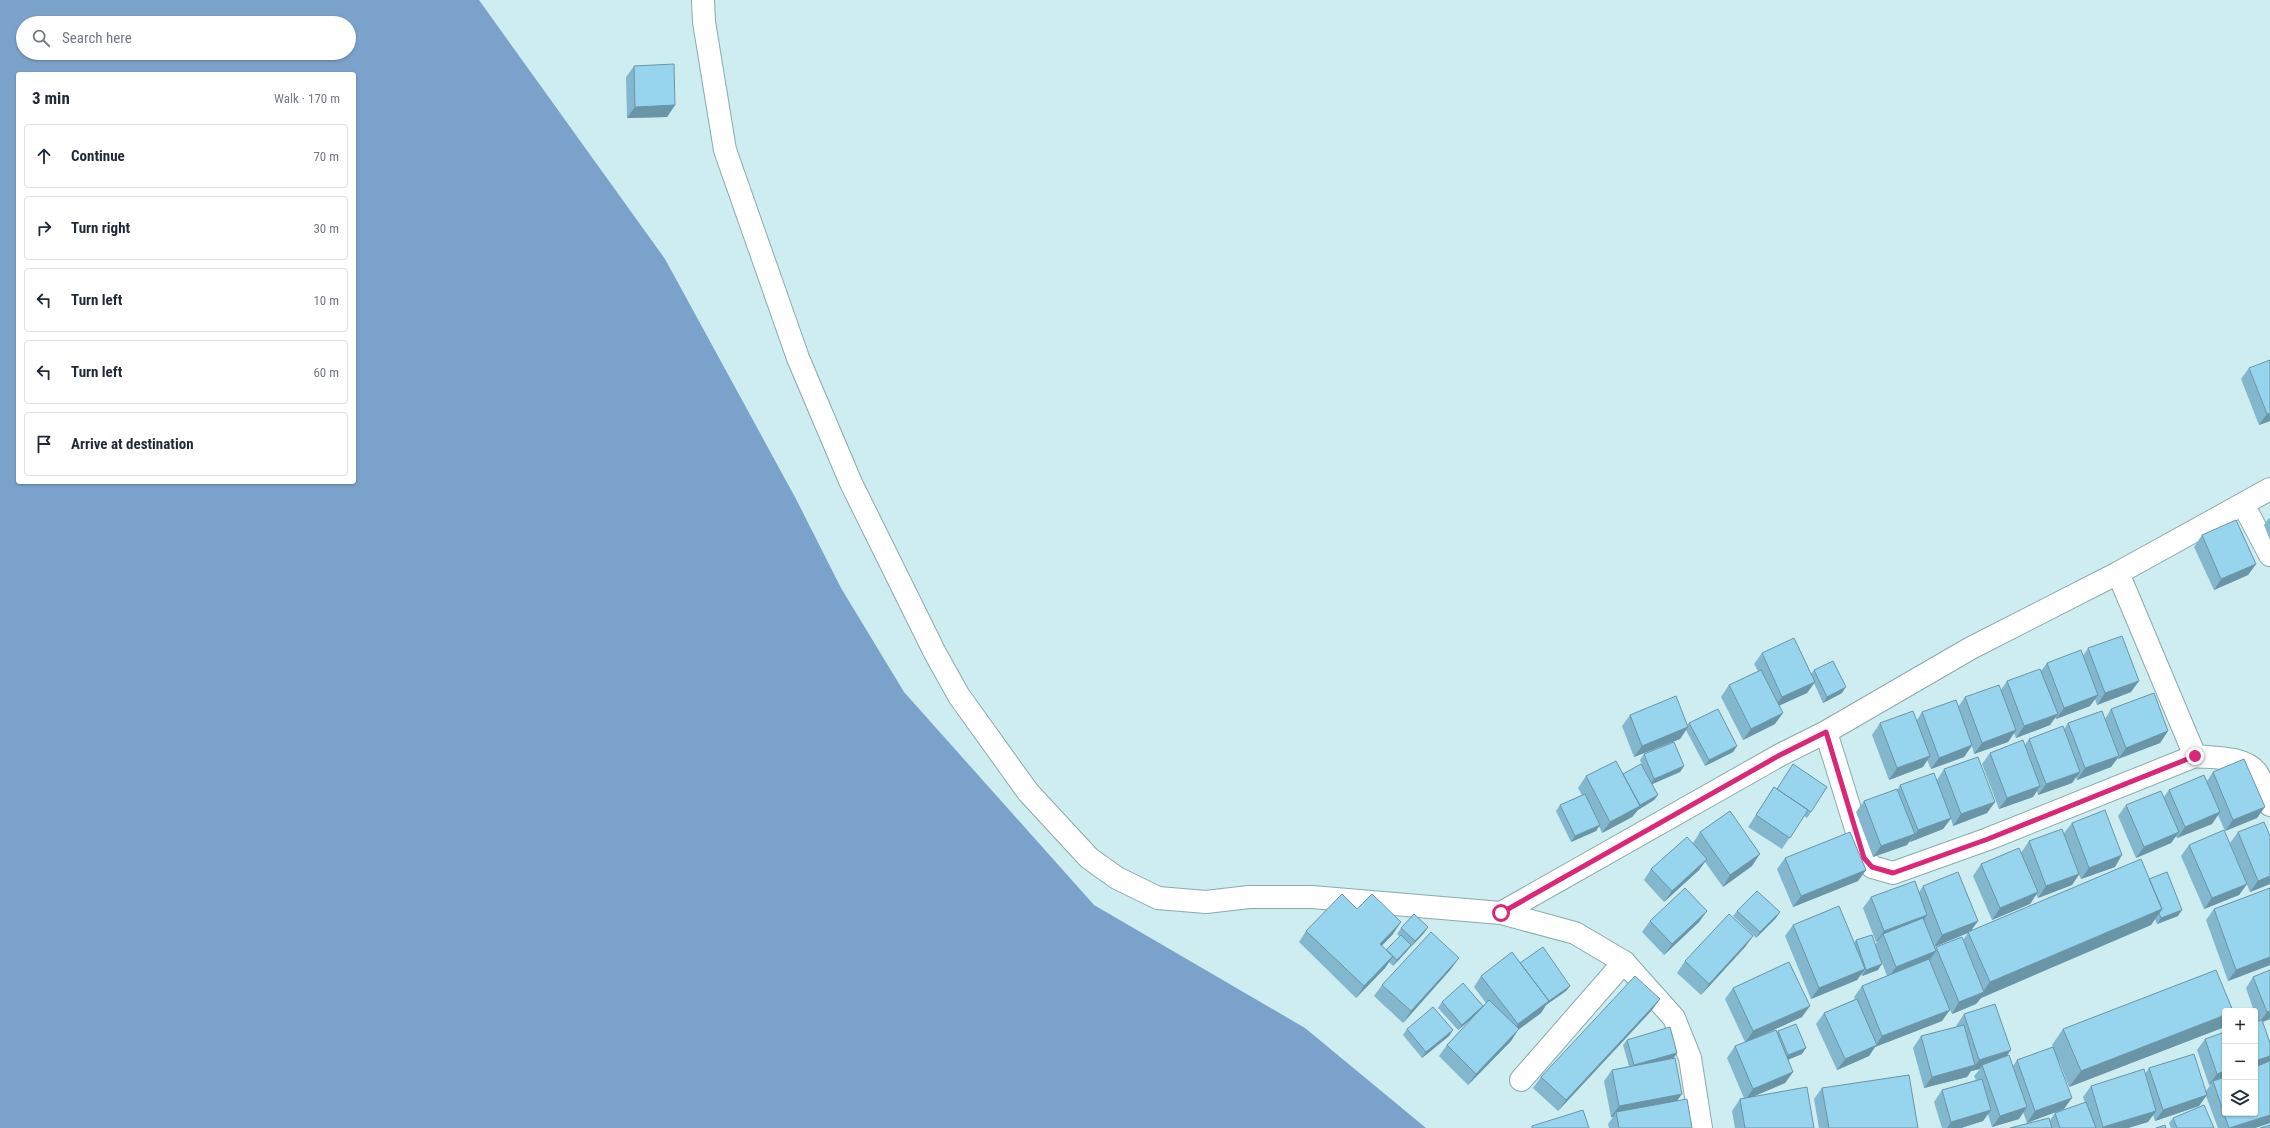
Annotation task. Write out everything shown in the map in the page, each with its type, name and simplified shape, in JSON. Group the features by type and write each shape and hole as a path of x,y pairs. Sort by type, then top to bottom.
{"main road":[{"path":"703,0 704,22 724,150 798,358 852,483 935,653 959,696 1028,792 1088,858 1117,878 1158,898 1206,902 1249,897 1312,897 1501,913 1575,933 1624,962 1674,1018 1690,1058 1701,1128"},
{"path":"1501,913 1746,774 1826,732 1971,648 2118,573 2270,489"},
{"path":"2243,504 2270,555"},
{"path":"2118,573 2195,756"},
{"path":"1826,732 1864,858 1872,867 1893,873 1988,839 2195,756 2225,759 2243,763 2257,773 2270,805"},
{"path":"1521,1080 1624,962"}],"water":[{"path":"0,0 479,0 665,259 796,499 841,588 904,692 1094,905 1305,1028 1426,1128 0,1128"}],"building":[{"path":"674,64 675,105 635,107 634,66"},
{"path":"2270,360 2270,413 2267,414 2249,368"},
{"path":"2236,520 2256,564 2221,579 2202,535"},
{"path":"2122,636 2139,681 2105,693 2088,648"},
{"path":"1794,638 1815,682 1782,697 1762,653"},
{"path":"2081,650 2098,695 2064,708 2047,663"},
{"path":"1833,661 1846,687 1827,697 1814,670"},
{"path":"2040,669 2058,714 2024,726 2007,681"},
{"path":"1761,670 1783,713 1751,729 1729,685"},
{"path":"1999,685 2016,730 1982,743 1965,697"},
{"path":"2154,693 2168,731 2126,748 2111,709"},
{"path":"1676,696 1688,727 1642,746 1630,715"},
{"path":"1956,700 1972,745 1939,758 1922,712"},
{"path":"1718,709 1737,746 1709,760 1689,723"},
{"path":"1913,711 1930,756 1897,768 1880,723"},
{"path":"2102,711 2119,756 2085,768 2068,723"},
{"path":"2063,726 2080,772 2046,784 2029,739"},
{"path":"2023,740 2040,786 2007,798 1990,753"},
{"path":"1674,742 1684,766 1654,779 1644,754"},
{"path":"1978,757 1995,802 1961,814 1944,769"},
{"path":"2244,759 2265,807 2233,820 2213,772"},
{"path":"1616,761 1640,806 1610,822 1586,776"},
{"path":"1641,764 1658,795 1640,805 1623,774"},
{"path":"1793,764 1827,787 1811,812 1777,789"},
{"path":"1934,773 1951,818 1918,830 1900,785"},
{"path":"2204,775 2220,812 2185,827 2169,790"},
{"path":"1774,787 1808,810 1790,838 1756,815"},
{"path":"1897,789 1915,834 1881,846 1864,801"},
{"path":"2161,791 2179,832 2144,847 2126,805"},
{"path":"1585,794 1600,825 1575,836 1560,805"},
{"path":"2105,810 2122,855 2089,868 2072,823"},
{"path":"1730,811 1760,854 1730,875 1700,832"},
{"path":"2264,822 2270,836 2270,876 2258,881 2238,832"},
{"path":"2062,829 2079,874 2046,886 2029,841"},
{"path":"2224,830 2247,884 2212,898 2189,845"},
{"path":"1850,832 1866,870 1801,896 1785,858"},
{"path":"1687,837 1707,859 1672,891 1651,869"},
{"path":"2019,848 2038,892 2000,908 1981,864"},
{"path":"2141,859 2162,909 1990,982 1968,932"},
{"path":"1958,872 1978,921 1942,935 1923,886"},
{"path":"2167,872 2182,910 2161,918 2159,913 2162,909 2149,879"},
{"path":"1915,881 1927,915 1884,931 1871,897"},
{"path":"1685,888 1707,911 1672,944 1650,921"},
{"path":"2270,888 2270,957 2236,970 2214,909"},
{"path":"1757,891 1780,912 1760,932 1737,911"},
{"path":"1342,894 1357,909 1372,894 1401,922 1380,944 1393,956 1364,986 1306,931"},
{"path":"1839,906 1865,969 1819,988 1793,925"},
{"path":"1414,914 1428,927 1415,941 1401,928"},
{"path":"1729,914 1753,936 1709,984 1685,961"},
{"path":"1923,918 1936,951 1896,967 1883,934"},
{"path":"1431,932 1459,958 1411,1011 1382,985"},
{"path":"1401,935 1411,945 1397,960 1386,950"},
{"path":"1872,935 1882,964 1866,970 1856,940"},
{"path":"1962,937 1984,992 1959,1002 1936,947"},
{"path":"1543,947 1570,986 1549,1001 1520,963"},
{"path":"1512,952 1549,1001 1518,1024 1481,976"},
{"path":"1929,959 1950,1010 1882,1036 1862,986"},
{"path":"1789,962 1810,1006 1753,1031 1733,988"},
{"path":"2216,970 2232,1008 2222,1008 2222,1016 2081,1071 2063,1029"},
{"path":"2270,970 2270,1011 2267,1012 2253,977"},
{"path":"1635,976 1660,999 1566,1100 1541,1077"},
{"path":"1463,983 1483,1006 1462,1025 1442,1002"},
{"path":"1857,999 1877,1045 1845,1059 1824,1013"},
{"path":"1489,1000 1519,1029 1476,1074 1447,1045"},
{"path":"1995,1004 2011,1050 1979,1060 1964,1014"},
{"path":"1433,1007 1453,1030 1426,1052 1407,1029"},
{"path":"2262,1020 2270,1043 2270,1056 2258,1060 2258,1044 2258,1021"},
{"path":"1796,1024 1806,1048 1788,1055 1778,1031"},
{"path":"1964,1025 1975,1065 1932,1077 1921,1036"},
{"path":"1670,1027 1677,1053 1634,1065 1627,1040"},
{"path":"1776,1030 1793,1072 1753,1089 1735,1046"},
{"path":"2222,1033 2222,1072 2217,1074 2205,1039"},
{"path":"2053,1047 2072,1098 2035,1111 2017,1060"},
{"path":"2194,1054 2207,1095 2163,1110 2149,1068"},
{"path":"2009,1055 2027,1107 2000,1116 1982,1065"},
{"path":"1675,1058 1682,1094 1619,1106 1612,1070"},
{"path":"2270,1061 2270,1115 2229,1128 2225,1116 2258,1116 2258,1066"},
{"path":"2144,1069 2156,1111 2103,1127 2091,1086"},
{"path":"1909,1075 1918,1128 1829,1128 1822,1088"},
{"path":"2222,1078 2222,1107 2213,1081"},
{"path":"1982,1079 1991,1110 1951,1122 1942,1090"},
{"path":"1807,1087 1814,1128 1745,1128 1740,1099"},
{"path":"1687,1099 1692,1128 1619,1128 1616,1112"},
{"path":"2086,1102 2096,1128 2060,1128 2055,1113"},
{"path":"2204,1105 2214,1128 2177,1128 2173,1118"},
{"path":"1583,1110 1589,1128 1532,1128 1532,1126"},
{"path":"2049,1118 2052,1128 2010,1128"},
{"path":"2165,1125 2166,1128 2156,1128"},
{"path":"2270,1125 2270,1128 2260,1128"}],"route":[{"path":"1501,913 1690,805 1780,755 1826,732 1864,858 1872,867 1893,873 1988,839 2116,789 2195,756"}]}
